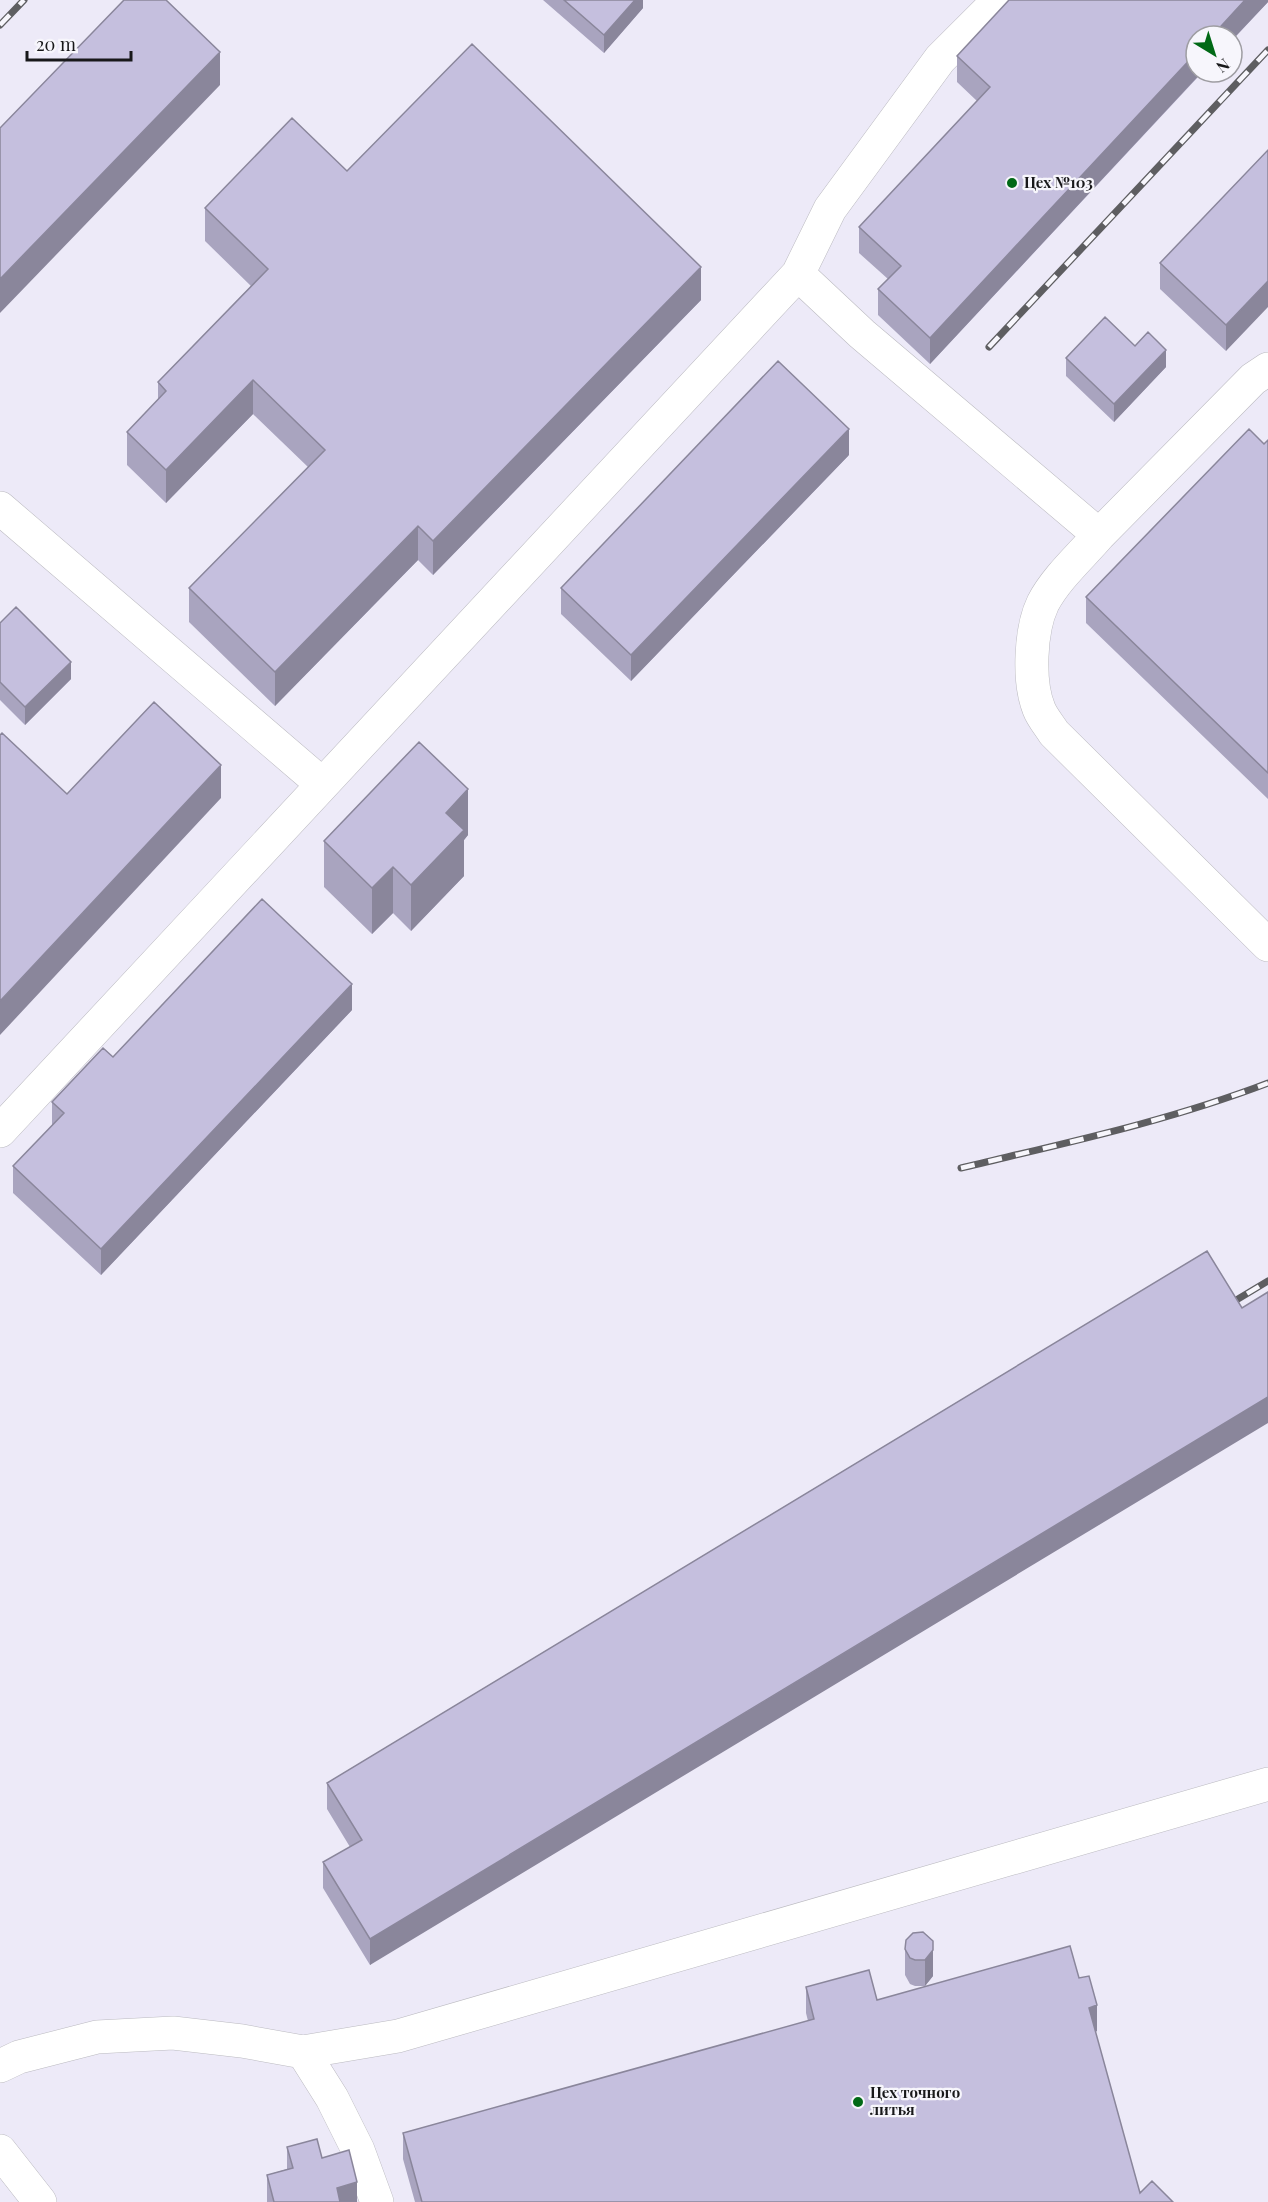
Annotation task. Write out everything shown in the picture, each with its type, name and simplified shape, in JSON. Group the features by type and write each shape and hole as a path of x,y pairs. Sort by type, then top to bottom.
{"lane":[{"path":"0,1131 798,274 830,209 878,143 940,59 999,0"},
{"path":"798,274 862,334 1099,535"},
{"path":"1268,369 1253,379 1099,535 1054,588 1043,603 1035,627 1032,652 1034,685 1039,709 1054,733 1268,945"},
{"path":"0,508 322,784"},
{"path":"0,2066 19,2057 97,2037 173,2033 242,2041 303,2052 398,2036 1268,1784"},
{"path":"303,2052 332,2098 358,2150 377,2202"},
{"path":"0,2151 40,2202"}],"shaded area":[{"path":"0,0 1268,0 1268,2202 0,2202"}],"building":[{"path":"124,0 166,0 220,52 0,279 0,128"},
{"path":"564,0 635,0 604,35"},
{"name":"Цех №103","path":"1009,0 1245,0 1223,24 1184,24 1184,66 930,338 878,289 901,266 859,227 990,87 957,56"},
{"path":"472,44 701,267 433,541 418,526 275,672 189,588 325,450 253,380 166,470 127,432 166,391 158,382 268,269 205,208 292,118 347,171"},
{"path":"1268,150 1268,281 1226,325 1160,263"},
{"path":"1105,317 1135,346 1148,332 1166,350 1114,404 1066,358"},
{"path":"778,361 849,429 631,655 561,588"},
{"path":"1249,429 1264,444 1268,440 1268,773 1086,597"},
{"path":"16,607 71,662 25,707 0,682 0,623"},
{"path":"154,702 221,765 0,1001 0,735 2,733 67,794"},
{"path":"419,742 468,789 446,813 464,830 411,885 393,867 372,888 324,841"},
{"path":"262,899 352,984 101,1249 13,1166 64,1113 52,1102 103,1048 113,1057"},
{"path":"1207,1251 1242,1308 1268,1292 1268,1397 370,1939 323,1862 362,1840 327,1783"},
{"path":"923,1932 933,1941 933,1950 925,1960 915,1960 910,1958 905,1949 906,1940 913,1933"},
{"name":"Цех точного литья","path":"1070,1946 1079,1978 1089,1976 1097,2005 1089,2008 1140,2193 1152,2181 1173,2202 422,2202 403,2133 814,2019 806,1987 869,1970 877,2000"},
{"path":"317,2139 322,2158 349,2150 357,2182 337,2188 340,2202 274,2202 267,2175 293,2168 287,2147"}],"railway":[{"path":"0,25 24,0"},
{"path":"989,347 1268,50"},
{"path":"961,1168 1155,1120 1268,1083"},
{"path":"1223,1308 1268,1281"}],"place":[{"name":"Цех №103","path":"1012,183"},
{"name":"Цех точного литья","path":"858,2102"}]}
